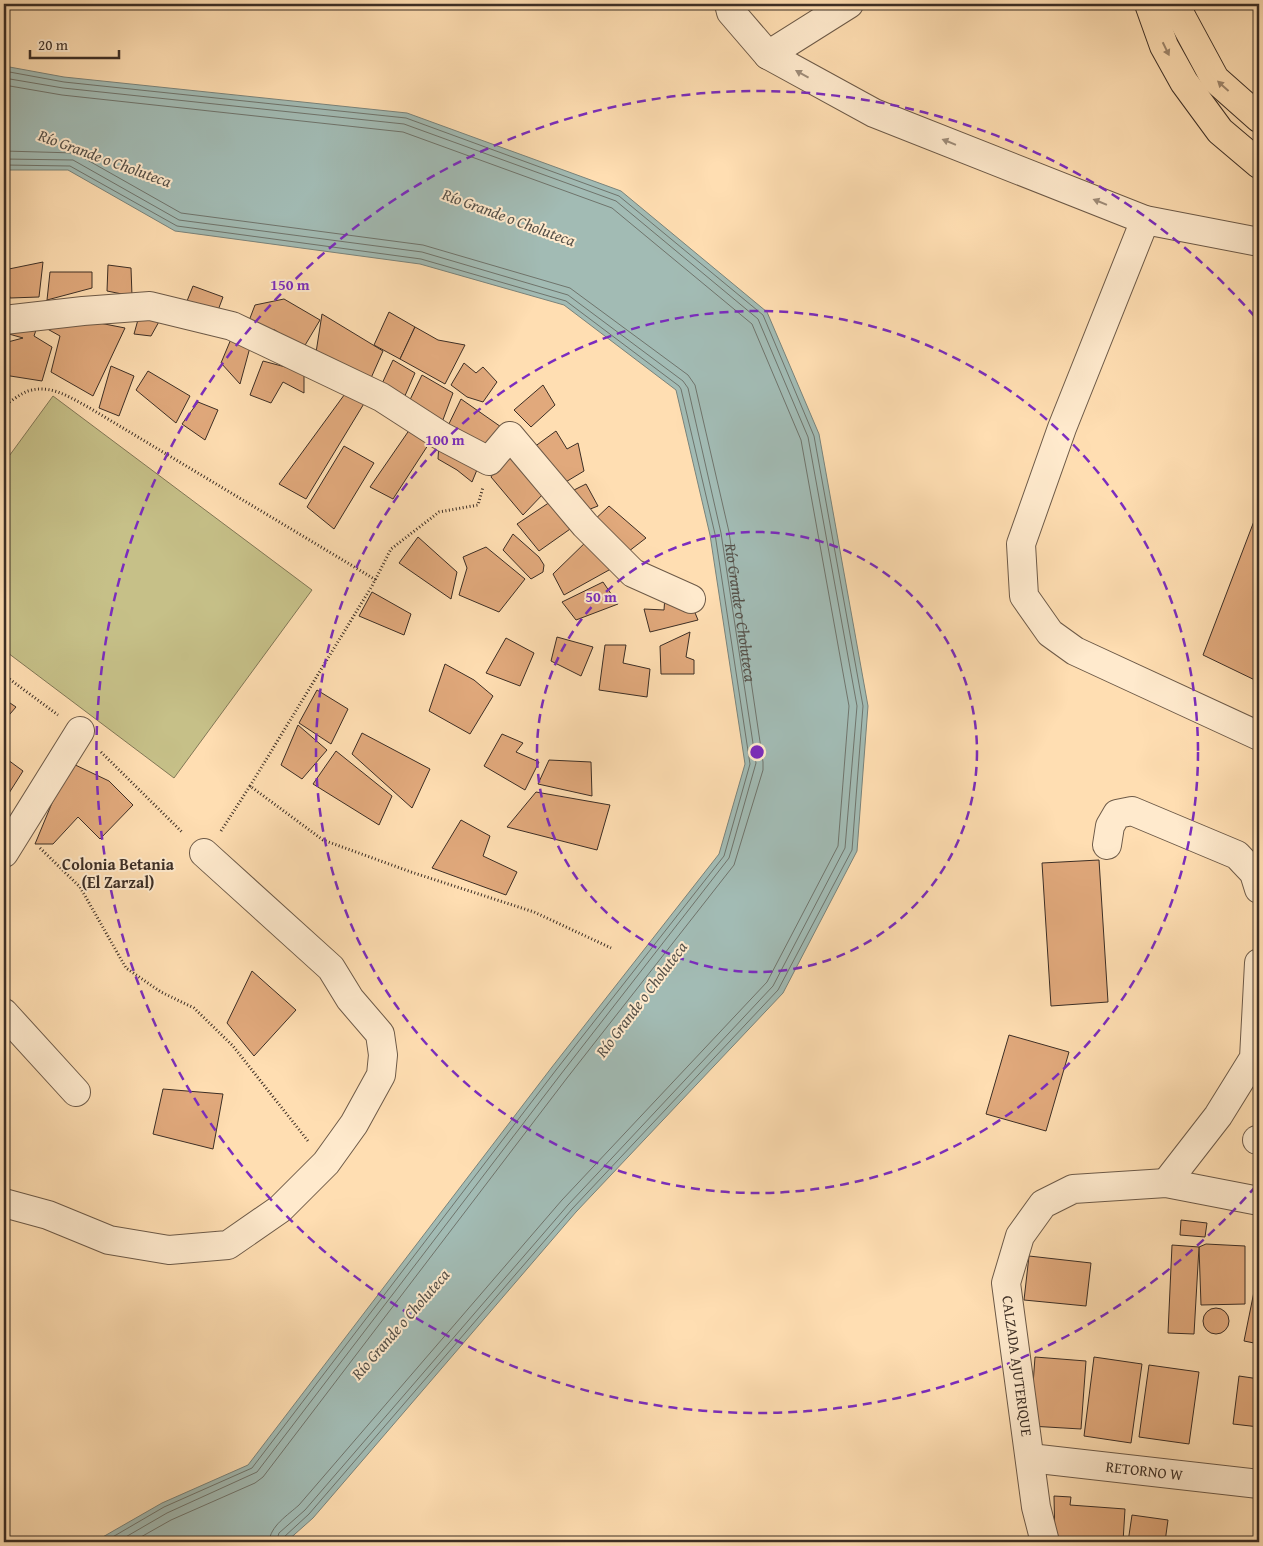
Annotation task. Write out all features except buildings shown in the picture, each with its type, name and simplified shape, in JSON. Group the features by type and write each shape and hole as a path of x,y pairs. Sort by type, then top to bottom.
{"highway":[{"path":"1149,4 1164,46 1184,82 1220,131 1259,164"},
{"path":"1178,4 1181,16 1214,79 1259,118"}],"street":[{"path":"729,4 731,12 768,56 874,113 1145,220 1259,242"},
{"path":"768,56 849,4"},
{"path":"1145,220 1062,428 1021,544 1024,596 1050,633 1075,650 1259,736"},
{"path":"4,320 150,306 232,326 381,397 443,437 489,461 510,436 585,524 633,573 691,599"},
{"path":"11,841 80,732"},
{"path":"1107,845 1110,826 1117,814 1132,811 1236,855 1254,873 1259,889"},
{"path":"4,1203 48,1214 109,1240 169,1250 228,1245 280,1209 326,1162 354,1124 381,1075 383,1055 380,1034 350,999 331,968 204,853"},
{"path":"1166,1183 1218,1116 1254,1058 1259,963"},
{"path":"4,1013 76,1092"},
{"name":"CALZADA AJUTERIQUE","path":"1045,1542 1036,1507 1006,1283 1020,1236 1043,1204 1073,1189 1166,1183 1259,1201"},
{"name":"RETORNO W","path":"1030,1458 1259,1484"}],"path":[{"path":"4,406 28,391 44,388 58,391 88,407 376,580"},
{"path":"4,674 80,732 204,853 217,837 250,786 376,580 391,550 439,512 478,504 489,461"},
{"path":"250,786 324,840 411,872 534,912 611,948"},
{"path":"11,841 48,855 80,887 126,968 161,992 194,1008 233,1046 326,1162"}],"shaded area":[{"path":"53,396 312,590 174,778 4,650 4,463"}],"water":[{"name":"Río Grande o Choluteca","path":"4,66 64,77 407,113 621,191 767,312 819,434 868,706 857,851 783,993 576,1212 313,1518 286,1542 94,1542 162,1503 248,1465 552,1067 719,854 745,764 710,535 676,390 564,305 420,264 175,231 68,170 4,170"}],"district":[{"name":"Colonia Betania (El Zarzal)","path":"118,873"}]}
